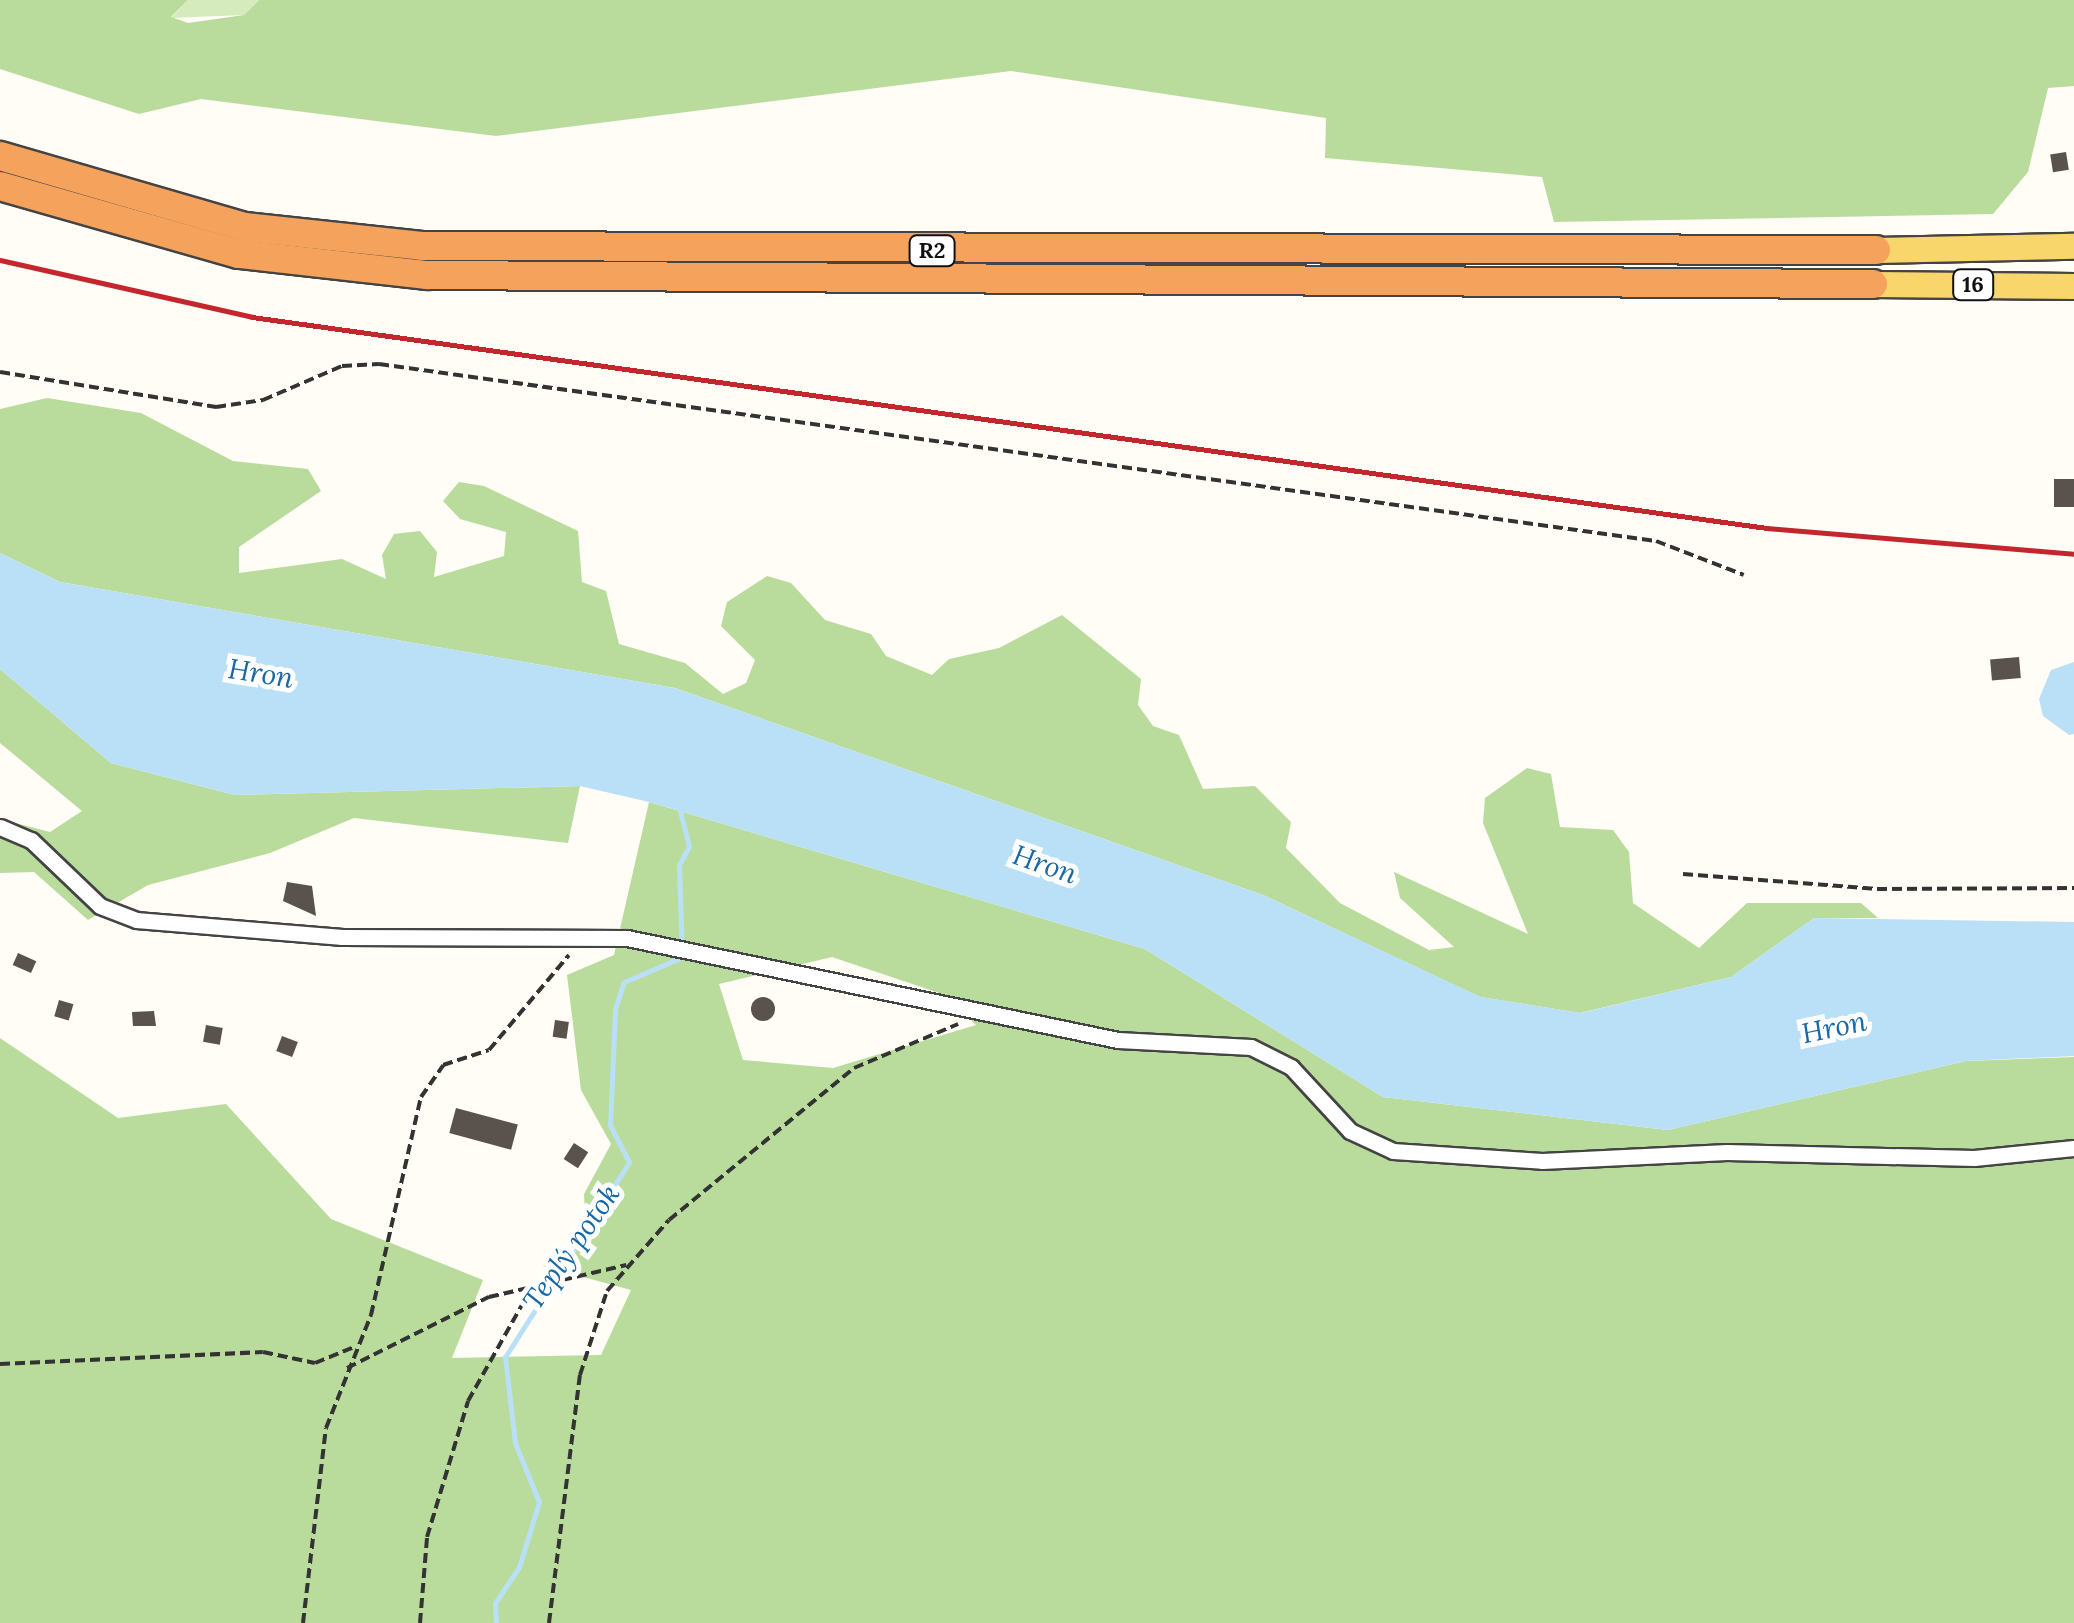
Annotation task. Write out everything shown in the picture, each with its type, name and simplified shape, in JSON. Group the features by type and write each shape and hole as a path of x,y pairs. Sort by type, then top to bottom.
{"highway":[{"name":"R2","path":"0,156 245,226 422,246 1876,250"},
{"name":"R2","path":"0,186 239,254 428,275 1873,284"}],"main road":[{"path":"2009,250 2074,246"},
{"name":"16","path":"1876,250 2009,250 2074,255"},
{"name":"16","path":"1873,284 2074,286"}],"street":[{"path":"0,827 31,840 100,906 136,920 342,938 585,936 684,949 1118,1040 1251,1047 1291,1067 1350,1131 1418,1155 1974,1158 2074,1148"}],"path":[{"path":"0,372 216,407 262,400 342,366 379,364 1656,541 1744,575"},
{"path":"1683,874 1704,883 1877,889 2074,888"},
{"path":"303,1623 326,1428 354,1347 370,1315 420,1097 443,1065 489,1050 585,936"},
{"path":"550,1623 587,1339 626,1265 854,1068 986,1014"},
{"path":"347,1368 450,1313 532,1287 626,1265"},
{"path":"420,1623 427,1537 468,1401 532,1287"},
{"path":"0,1364 263,1352 315,1363 354,1347"}],"green space":[{"path":"0,0 188,0 171,17 188,23 244,15 259,0 2074,0 2074,86 2048,88 2028,172 1993,214 1554,222 1542,177 1325,158 1326,118 1011,71 496,136 201,99 139,114 0,69"},
{"path":"188,0 259,0 244,15 171,18"},
{"path":"47,398 141,413 233,461 308,469 321,491 239,547 239,573 342,559 386,579 382,555 394,534 420,531 437,552 434,577 504,556 506,532 460,519 443,501 459,482 484,486 578,531 582,582 606,591 619,644 685,663 723,694 746,683 755,660 721,626 727,602 767,576 791,583 825,620 871,634 886,656 932,675 949,659 999,648 1062,615 1141,679 1138,705 1153,726 1179,735 1203,789 1255,786 1291,822 1286,848 1340,903 1429,950 1454,947 1400,898 1394,872 1528,934 1483,823 1485,798 1527,768 1551,774 1560,827 1613,830 1629,852 1633,903 1699,948 1747,903 1861,903 1878,918 1814,918 1731,977 1580,1013 1480,997 1263,895 675,688 60,582 0,553 0,409"},
{"path":"0,669 111,763 235,795 580,786 568,843 354,818 270,853 148,885 88,920 34,872 0,873 0,819 50,832 82,811 0,743"},
{"path":"649,802 1145,949 1383,1097 1668,1130 1966,1061 2074,1057 2074,1623 0,1623 0,1038 118,1118 226,1104 331,1219 483,1280 452,1358 601,1355 631,1290 543,1266 586,1230 584,1194 611,1144 581,1090 567,975 614,955","holes":["832,957 945,995 976,1025 833,1068 743,1060 719,984"]}],"water":[{"name":"Hron","path":"0,553 60,582 675,688 1263,895 1481,997 1581,1013 1731,977 1814,918 2074,922 2074,1056 1966,1061 1668,1130 1383,1097 1145,949 649,802 580,786 235,795 111,763 0,669"},
{"path":"2074,662 2074,734 2069,735 2043,716 2039,699 2051,670"}],"building":[{"path":"2066,152 2069,170 2053,172 2050,155"},
{"path":"2054,479 2074,479 2074,507 2054,507"},
{"path":"2019,657 2021,678 1992,680 1990,660"},
{"path":"287,882 312,886 316,916 283,901"},
{"path":"18,953 36,961 31,973 13,965"},
{"path":"763,997 772,1000 772,1018 763,1021 754,1018 751,1009 754,1000"},
{"path":"59,1000 73,1004 69,1020 54,1016"},
{"path":"154,1011 156,1026 133,1026 132,1012"},
{"path":"555,1020 569,1022 566,1039 553,1037"},
{"path":"206,1025 223,1028 220,1045 203,1042"},
{"path":"282,1036 298,1042 292,1057 276,1051"},
{"path":"456,1108 518,1125 511,1150 449,1133"},
{"path":"574,1143 588,1152 578,1168 564,1159"}],"waterway":[{"name":"Teplý potok","path":"496,1623 495,1603 519,1567 539,1502 515,1443 505,1357 629,1162 610,1125 615,1009 624,982 682,957 679,865 689,846 679,807"}],"railway":[{"path":"0,260 252,317 1766,528 2074,554"}]}
